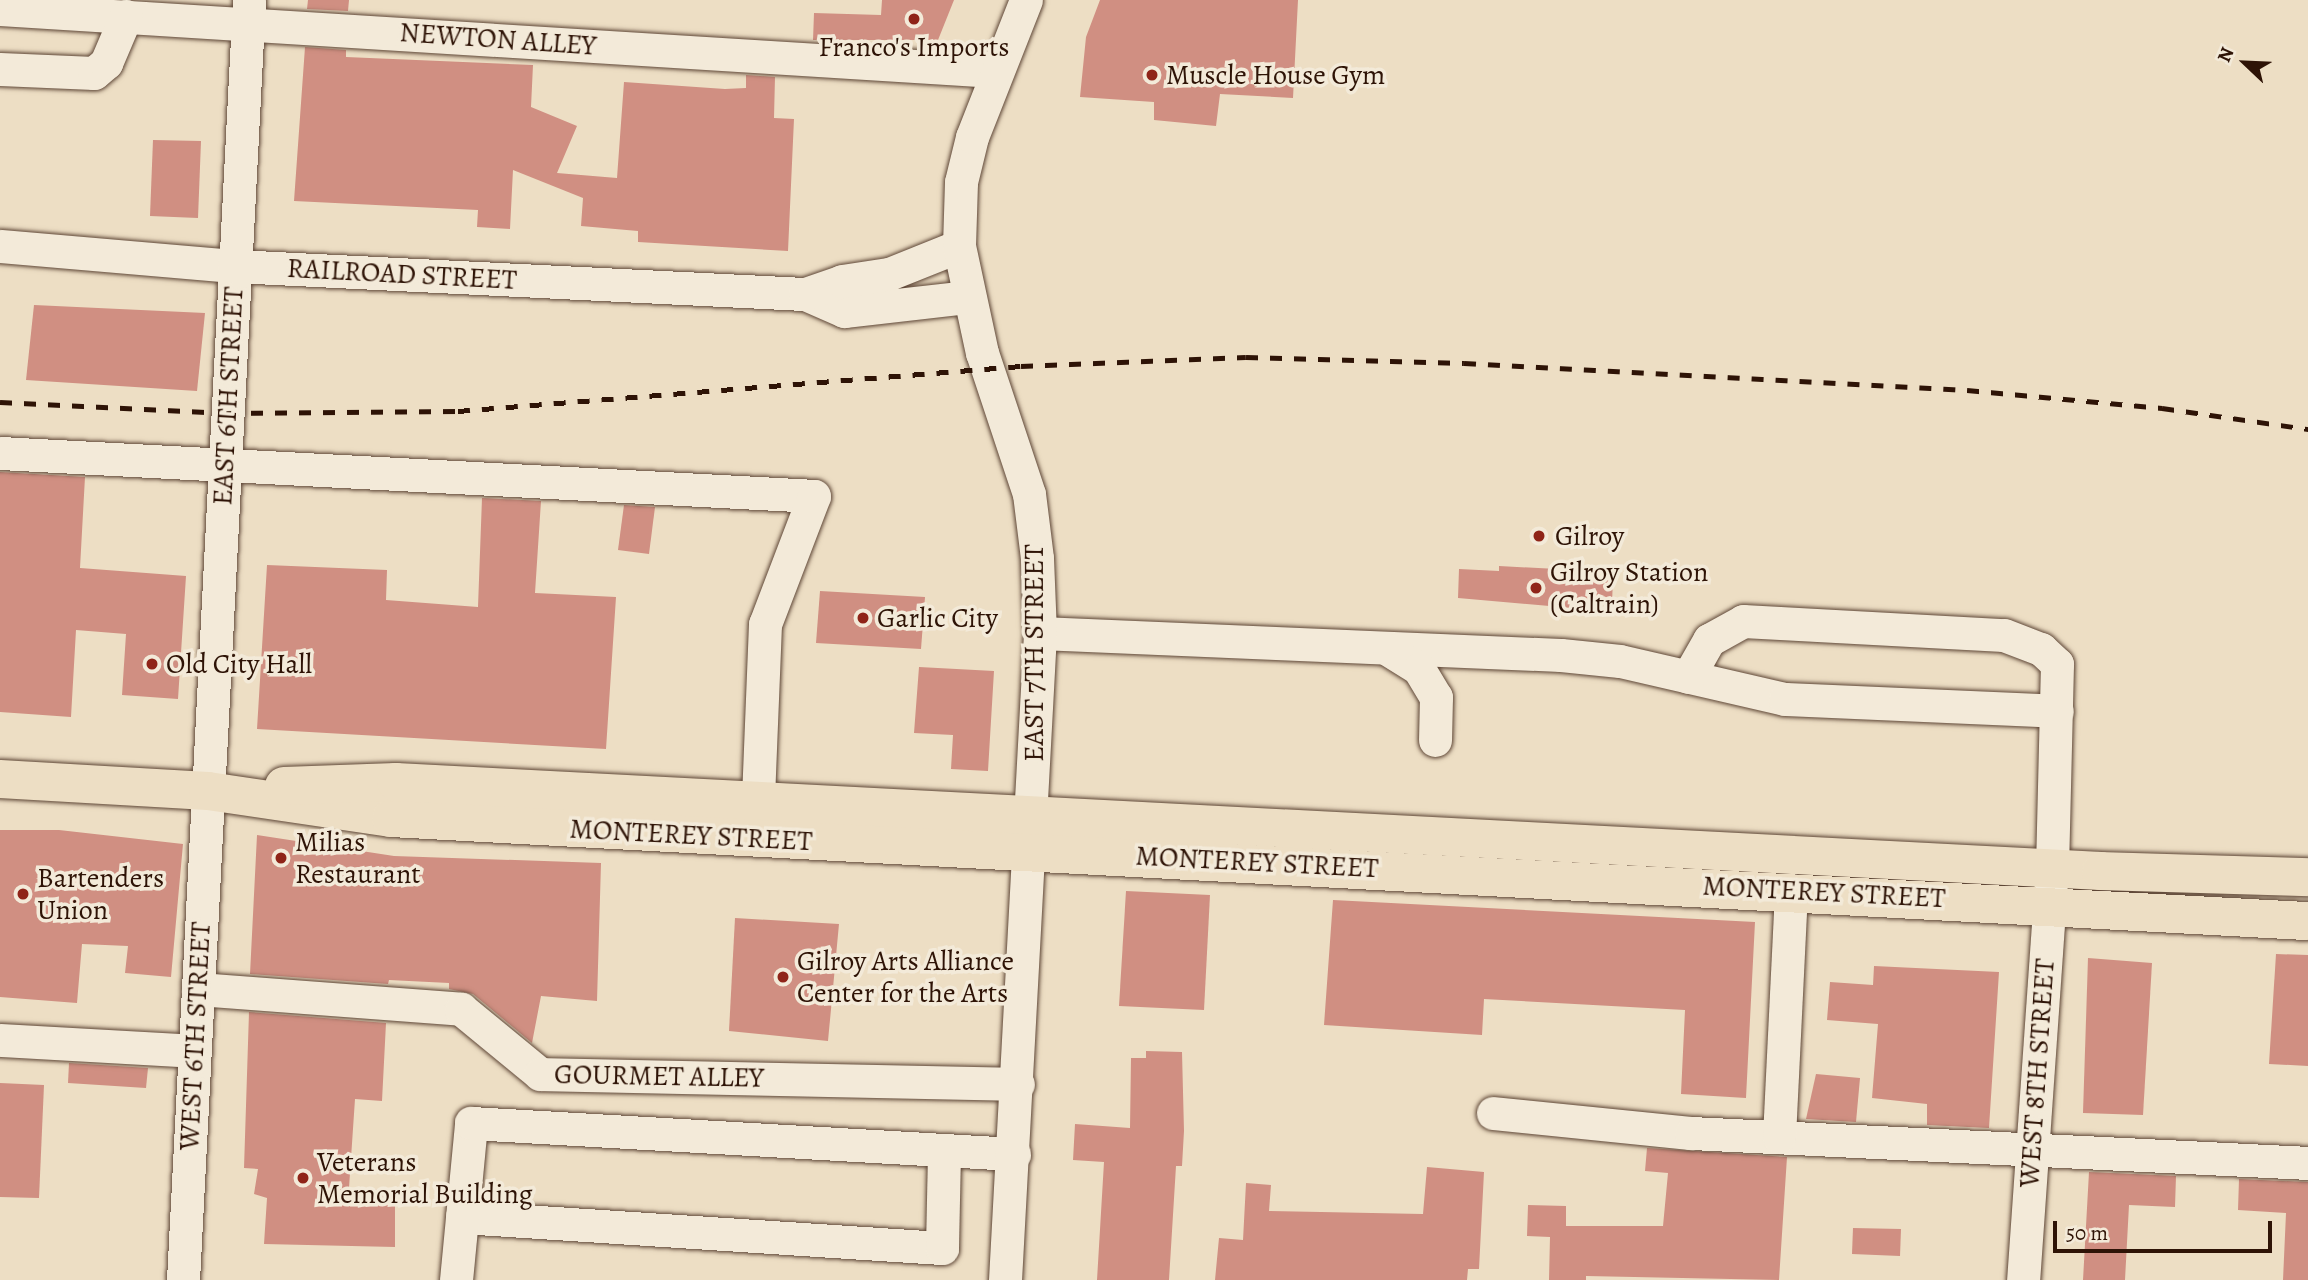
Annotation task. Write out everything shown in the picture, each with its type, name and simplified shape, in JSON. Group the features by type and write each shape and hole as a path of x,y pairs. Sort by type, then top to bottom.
{"main road":[{"name":"MONTEREY STREET","path":"0,779 208,791 391,818 755,840 1030,832 2308,877"},
{"name":"MONTEREY STREET","path":"208,791 396,782 758,801 1030,832 1791,890 2308,920"}],"street":[{"name":"EAST 7TH STREET","path":"1005,1280 1018,1084 1040,639 1036,538 1029,494 967,297 959,246 961,181 995,71 1026,0"},
{"name":"NEWTON ALLEY","path":"0,9 126,16 249,11 995,71"},
{"name":"EAST 6TH STREET","path":"208,791 249,11"},
{"path":"0,69 94,73 106,63 126,16"},
{"name":"RAILROAD STREET","path":"0,246 234,266 805,294 844,311 967,297"},
{"name":"RAILROAD STREET","path":"805,294 842,281 889,274 959,246"},
{"path":"0,453 225,467 814,496 765,624 758,801"},
{"name":"WEST 8TH STREET","path":"1688,677 1709,640 1743,621 2004,635 2041,649 2057,664 2052,867 2023,1280"},
{"path":"1040,639 1561,655 1620,661 1785,699 2057,711"},
{"path":"1389,650 1419,669 1436,697 1435,740"},
{"name":"WEST 6TH STREET","path":"183,1280 208,791"},
{"path":"1779,1137 1791,890"},
{"name":"GOURMET ALLEY","path":"198,989 461,1009 540,1074 1018,1084"},
{"path":"0,1040 194,1051"},
{"path":"1493,1113 1779,1137 2308,1163"},
{"path":"456,1280 471,1123 1014,1154"},
{"path":"462,1217 942,1248 944,1151"}],"building":[{"path":"308,0 349,0 348,11 307,9"},
{"path":"882,0 954,0 938,40 813,40 814,13 881,15"},
{"name":"Muscle House Gym","path":"1100,0 1298,0 1293,98 1220,94 1216,126 1154,120 1154,102 1080,97 1086,37"},
{"path":"305,47 346,50 346,57 533,65 531,107 577,126 557,173 617,178 624,82 725,89 746,88 746,75 775,77 774,118 794,119 788,251 638,242 638,231 581,226 583,198 513,170 510,229 477,227 478,210 294,201"},
{"path":"153,140 201,141 198,218 150,216"},
{"path":"34,305 205,313 197,391 26,380"},
{"path":"0,472 85,477 80,568 186,576 178,699 122,695 126,634 76,630 71,717 0,712"},
{"path":"482,498 541,501 535,593 616,597 606,749 257,729 267,565 387,570 386,600 478,607"},
{"path":"624,505 655,507 649,554 618,550"},
{"name":"Gilroy Station (Caltrain)","path":"1499,566 1576,570 1575,576 1613,577 1612,604 1573,602 1572,608 1458,598 1459,569 1499,571"},
{"path":"820,591 925,597 921,649 816,643"},
{"path":"919,667 994,671 988,771 951,769 953,735 914,733"},
{"path":"0,830 59,830 183,844 171,977 125,973 128,946 82,944 77,1003 0,997"},
{"path":"257,835 394,856 601,863 597,1001 541,996 532,1043 473,994 449,989 449,983 389,980 388,984 250,974"},
{"path":"1126,891 1210,895 1204,1010 1119,1006"},
{"path":"1333,900 1755,922 1746,1098 1681,1094 1685,1010 1484,999 1482,1035 1324,1025"},
{"name":"Gilroy Arts Alliance Center for the Arts","path":"735,918 839,924 828,1041 729,1031"},
{"path":"2276,954 2308,955 2308,1066 2269,1064"},
{"path":"2088,958 2152,963 2143,1115 2083,1113"},
{"path":"1874,966 1999,972 1989,1128 1927,1125 1927,1104 1872,1098 1878,1024 1827,1020 1830,982 1873,985"},
{"path":"249,1012 386,1023 382,1101 355,1099 349,1188 395,1191 395,1247 264,1244 267,1198 254,1194 258,1169 244,1168"},
{"path":"1146,1051 1182,1052 1184,1131 1182,1166 1176,1166 1169,1280 1097,1280 1104,1162 1073,1160 1075,1124 1130,1128 1131,1058 1146,1058"},
{"path":"69,1063 148,1068 146,1088 68,1083"},
{"path":"1816,1074 1860,1078 1856,1122 1806,1119"},
{"path":"0,1083 44,1085 39,1198 0,1197"},
{"path":"1647,1148 1787,1157 1779,1280 1586,1276 1586,1280 1549,1280 1550,1237 1527,1236 1528,1205 1566,1206 1566,1226 1663,1226 1668,1173 1645,1171"},
{"path":"1427,1167 1484,1172 1479,1269 1468,1269 1467,1280 1215,1280 1219,1238 1243,1240 1246,1183 1271,1185 1269,1211 1423,1214"},
{"path":"2089,1172 2176,1176 2175,1207 2129,1205 2125,1280 2083,1280"},
{"path":"2239,1179 2308,1182 2308,1280 2283,1280 2286,1213 2238,1210"},
{"path":"1853,1228 1901,1229 1900,1256 1852,1254"}],"railway":[{"path":"0,402 227,413 458,411 1021,366 1246,357 1464,363 1967,390 2162,408 2308,429"}],"place":[{"name":"Franco's Imports","path":"914,19"},
{"name":"Muscle House Gym","path":"1152,75"},
{"name":"Gilroy","path":"1539,536"},
{"name":"Gilroy Station (Caltrain)","path":"1536,588"},
{"name":"Garlic City","path":"863,618"},
{"name":"Old City Hall","path":"152,664"},
{"name":"Milias Restaurant","path":"281,858"},
{"name":"Bartenders Union","path":"23,894"},
{"name":"Gilroy Arts Alliance Center for the Arts","path":"783,977"},
{"name":"Veterans Memorial Building","path":"303,1178"}]}
